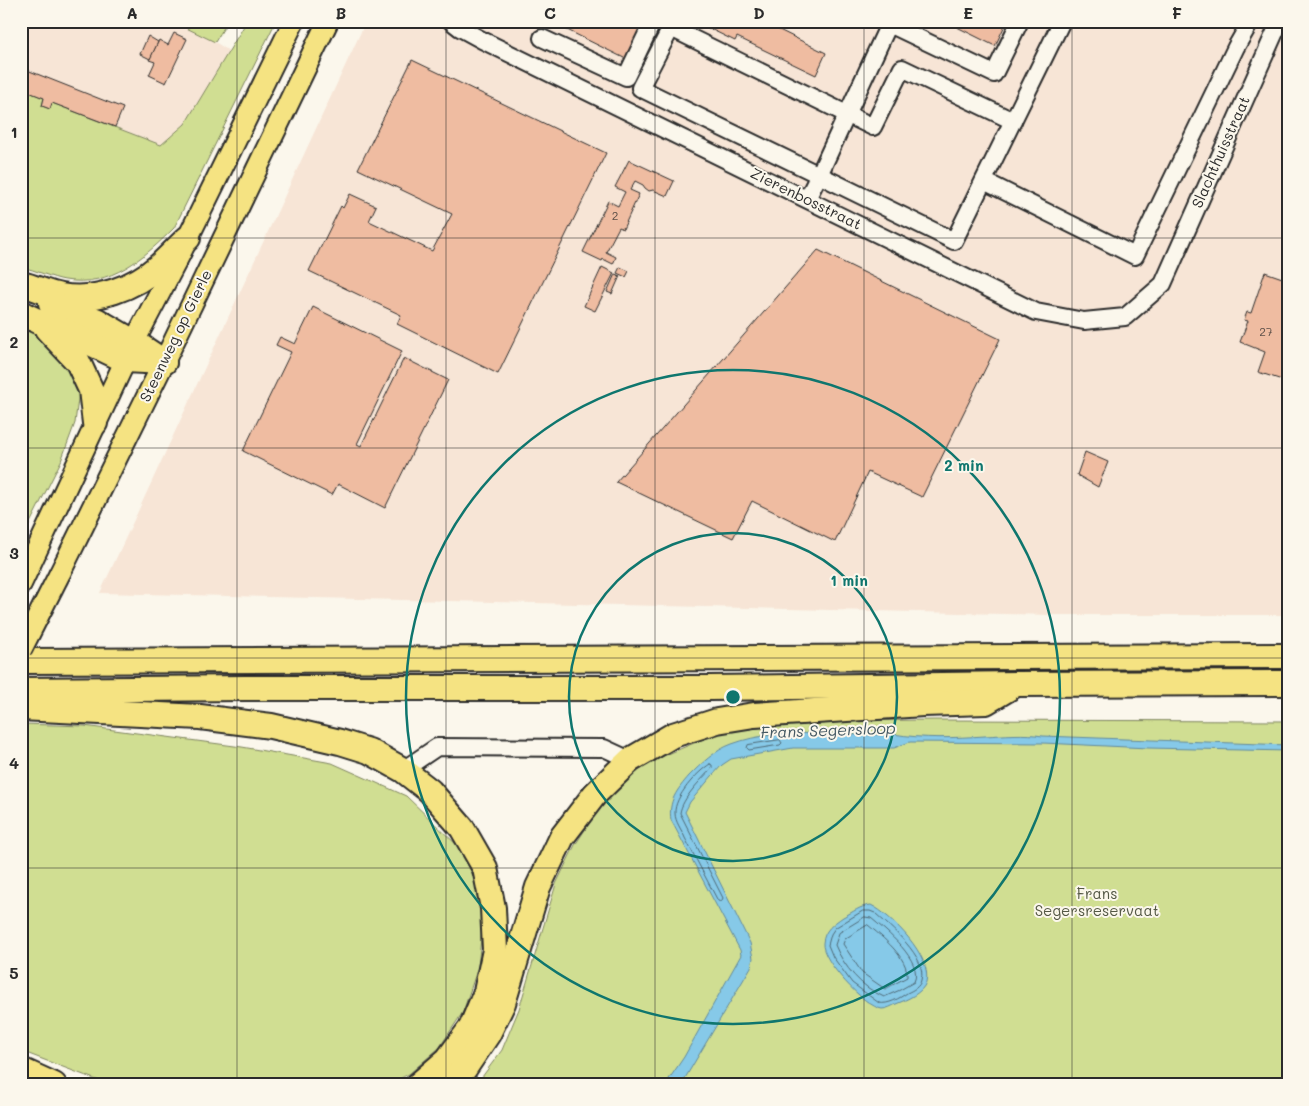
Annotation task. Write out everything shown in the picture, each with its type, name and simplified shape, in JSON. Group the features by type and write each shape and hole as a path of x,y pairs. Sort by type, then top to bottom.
{"highway":[{"path":"21,285 34,286 60,296 84,298 110,294 134,283 159,266 188,238"},
{"path":"21,285 30,294 98,322 130,351"},
{"path":"31,318 164,362"},
{"path":"31,318 78,362 91,390 95,423"},
{"path":"21,646 43,647 75,661"},
{"path":"21,661 1288,656"},
{"path":"21,690 710,688 1288,683"},
{"path":"446,1085 465,1068 488,1034 503,1003 538,887 562,837 595,794 630,760 673,735 717,721 754,715 923,704 986,702 1016,684"},
{"path":"21,708 200,718 272,726 369,751 403,770 430,791 462,828 485,868 493,908 495,950 486,992 471,1028 448,1059 418,1085"},
{"path":"21,1070 54,1085"}],"main road":[{"path":"24,578 95,423 294,21"},
{"name":"Steenweg op Gierle","path":"21,650 164,362 328,21"}],"street":[{"name":"Zierenbosstraat","path":"451,21 482,40 1036,312 1084,321 1125,317 1163,284"},
{"path":"542,38 626,77 652,21"},
{"path":"807,200 886,23 994,74 1020,21"},
{"path":"942,266 1062,21"},
{"path":"984,181 1135,256 1236,47 1252,21"},
{"name":"Slachthuisstraat","path":"1163,284 1280,21"},
{"path":"628,111 671,28 873,127 902,68 1013,121"},
{"path":"640,88 954,242"},
{"path":"403,770 437,747 604,748 630,760"}],"shaded area":[{"path":"21,21 172,21 229,51 185,124 161,145 53,103 50,109 42,106 44,98 21,89"},
{"path":"366,21 1288,21 1288,615 1051,615 100,593"}],"green space":[{"path":"172,21 228,21 215,42"},
{"path":"247,21 276,21 174,228 126,268 112,275 97,279 65,280 21,267 21,89 44,98 42,106 50,109 52,103 161,145 185,124"},
{"path":"21,320 59,346 80,383 75,423 61,461 21,541"},
{"name":"Frans Segersreservaat","path":"822,721 1288,721 1288,1085 476,1085 502,1050 519,1009 556,884 575,845 596,813 626,780 654,760 720,732"},
{"path":"21,724 84,726 242,747 332,763 406,796 461,849 476,883 483,919 478,967 463,1012 439,1048 409,1074 387,1085 110,1085 21,1051"}],"water":[{"path":"812,733 893,734 939,738 1014,734 1288,745 1288,751 1148,748 1043,743 910,742 894,748 793,748 731,759 722,765 712,776 690,802 685,812 750,943 753,958 751,967 681,1085 665,1085 684,1057 741,955 671,820 672,801 677,791 703,762 714,754 732,744 751,738"},
{"path":"871,905 889,918 909,938 923,961 926,972 926,982 918,993 884,1009 865,1000 845,982 829,960 824,951 823,943 827,931 836,922 857,909"}],"building":[{"path":"549,21 646,21 628,60"},
{"path":"694,21 761,21 826,53 816,75 737,37 735,41"},
{"path":"945,21 1007,21 995,46"},
{"path":"174,33 187,39 166,83 149,75 155,62 149,60 159,40 168,45"},
{"path":"148,36 158,42 150,59 140,54"},
{"path":"412,60 606,153 498,374 397,324 401,315 309,271 341,206 343,208 350,194 376,206 369,221 432,251 452,214 358,169"},
{"path":"27,70 123,108 115,127 52,103 50,109 42,106 44,98 21,89"},
{"path":"629,160 674,181 667,196 653,190 649,191 635,181 630,190 639,194 623,229 619,227 606,252 616,257 613,264 583,252 608,201 618,206 625,192 615,187"},
{"path":"818,250 1000,339 922,497 868,472 835,542 752,501 733,538 616,482"},
{"path":"602,267 614,273 595,311 584,306"},
{"path":"620,267 629,271 626,277 617,273"},
{"path":"1265,272 1288,280 1288,382 1258,372 1265,352 1240,342 1248,321 1244,320 1247,312 1251,313"},
{"path":"615,274 620,276 612,294 607,292"},
{"path":"313,307 402,351 357,444 361,446 404,358 448,380 385,508 338,484 332,495 243,451 291,352 276,345 280,337 295,344"},
{"path":"1085,452 1108,462 1098,487 1077,475"}],"water label":[{"name":"Frans Segersloop","path":"828,730"}]}
